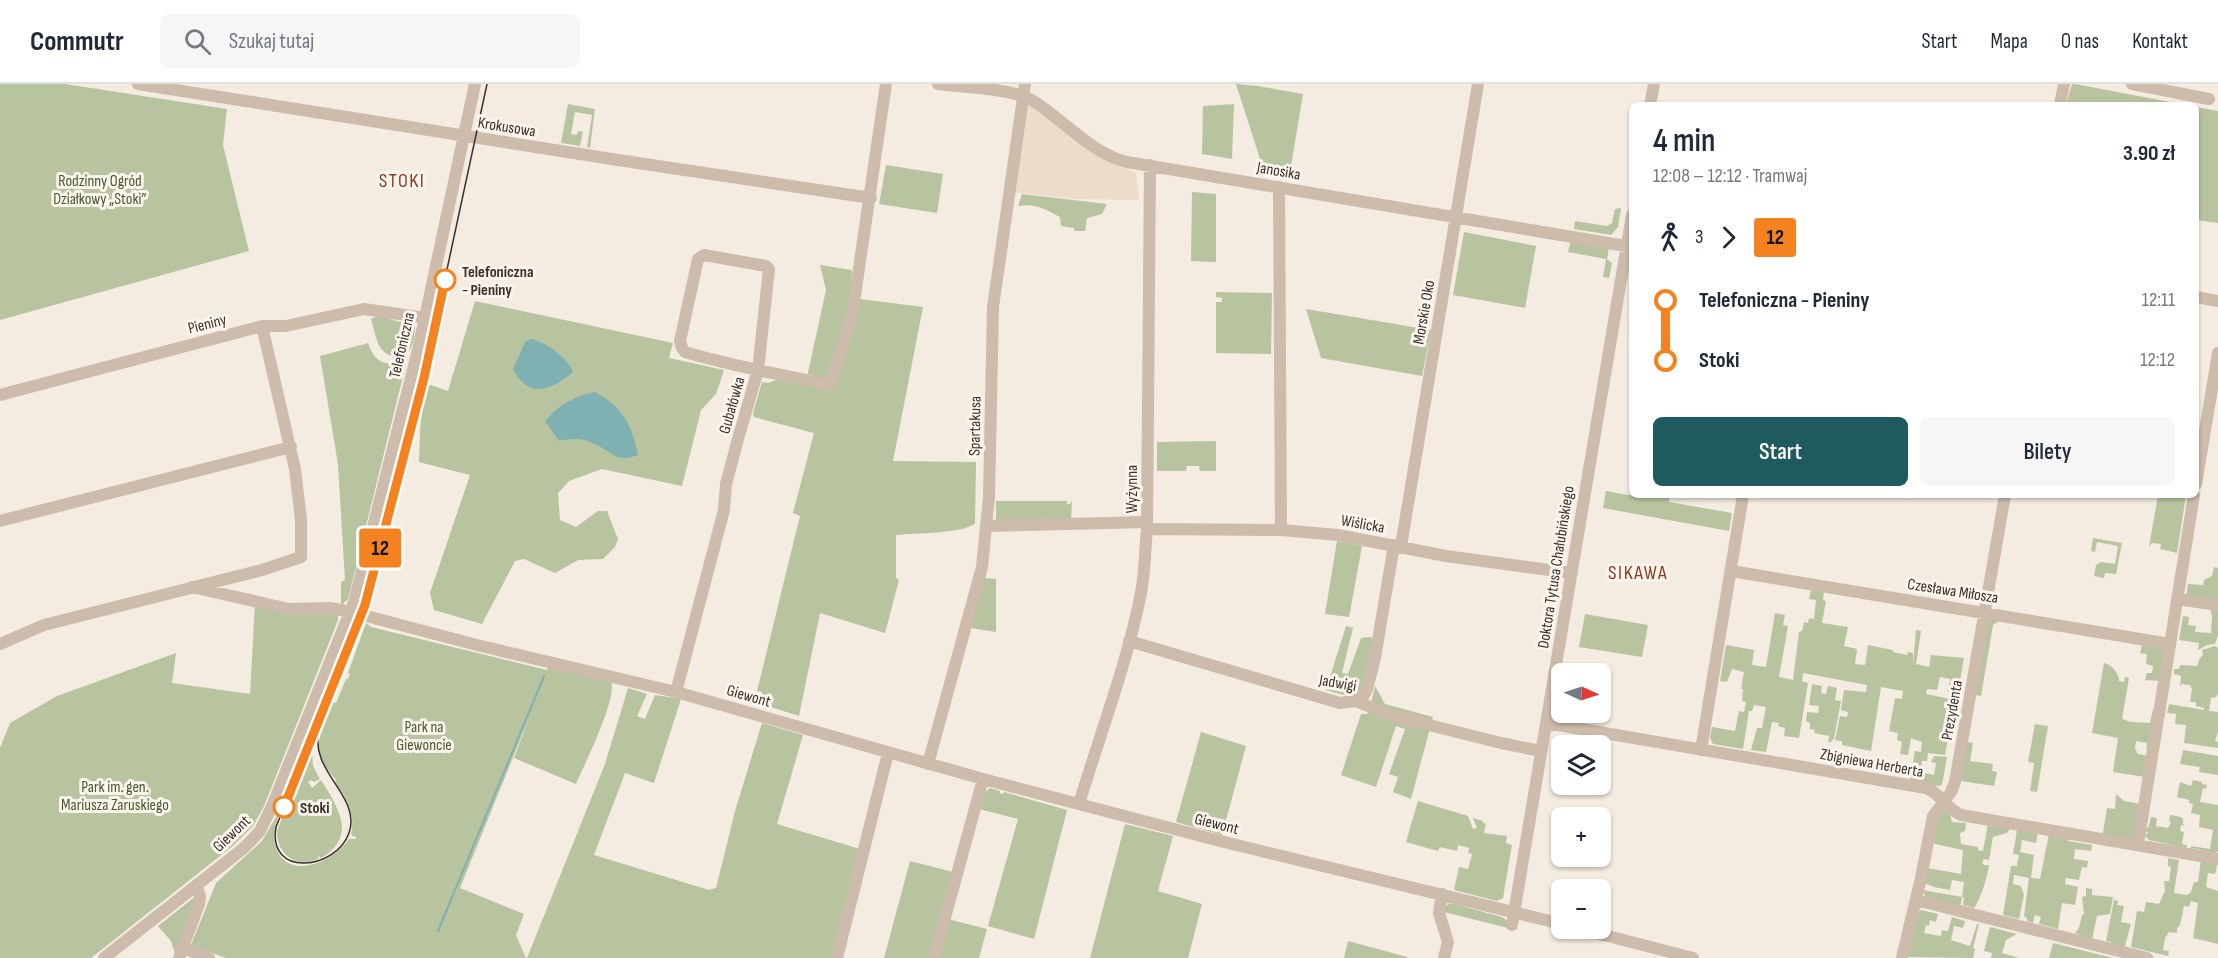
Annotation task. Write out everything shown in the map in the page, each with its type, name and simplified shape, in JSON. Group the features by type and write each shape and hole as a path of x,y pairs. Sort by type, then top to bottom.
{"street":[{"name":"Krokusowa","path":"138,84 871,198"},
{"name":"Telefoniczna","path":"351,612 425,318 475,84"},
{"path":"758,370 830,385 852,316 886,84"},
{"name":"Janosika","path":"938,84 1024,90 1113,158 1629,246"},
{"name":"Morskie Oko","path":"1356,701 1363,697 1367,689 1376,658 1478,84"},
{"path":"1651,102 1654,84"},
{"path":"2061,102 2064,84"},
{"path":"2132,84 2209,99"},
{"name":"Spartakusa","path":"928,764 982,567 989,497 993,308 1024,90"},
{"name":"Wyżynna","path":"1079,804 1129,641 1141,591 1147,525 1150,165"},
{"path":"1279,187 1281,530"},
{"name":"Doktora Tytusa Chałubińskiego","path":"1512,925 1629,246"},
{"name":"Gubałówka","path":"676,692 724,510 726,484 758,370 768,267 701,255 698,259 680,341 682,348 685,352 720,363 758,370"},
{"path":"2199,298 2218,301"},
{"name":"Pieniny","path":"0,395 262,326 286,326 363,309 425,318"},
{"path":"0,644 44,625 262,570 301,557 301,513 291,447 262,326"},
{"path":"2199,458 2218,353"},
{"path":"0,521 291,447"},
{"path":"1701,750 1743,498"},
{"name":"Prezydenta","path":"1902,958 1933,816 1951,792 1955,782 2004,498"},
{"path":"2138,844 2194,498"},
{"name":"Wiślicka","path":"986,526 1147,525 1281,530 1338,535 1498,564 1571,573"},
{"name":"Czesława Miłosza","path":"1731,571 2170,644"},
{"path":"192,587 289,609 330,608 351,612"},
{"path":"2177,599 2218,605"},
{"name":"Giewont","path":"104,958 244,848 264,823 351,612 477,645 676,692 982,779 1221,841 1551,921"},
{"name":"Jadwigi","path":"1129,641 1340,703 1356,701 1397,717 1541,751"},
{"name":"Zbigniewa Herberta","path":"1546,723 1926,788 1934,792 1956,813 1966,816 2218,859"},
{"path":"837,958 888,753"},
{"path":"934,958 982,779"},
{"path":"196,886 200,896 199,904 181,953 209,958"},
{"path":"1442,894 1439,913 1448,942 1444,958"},
{"path":"1916,900 2147,958"},
{"path":"1611,938 1676,956 1693,958"}],"green space":[{"name":"Rodzinny Ogród Działkowy „Stoki”","path":"0,84 65,84 227,109 223,145 249,251 0,320"},
{"path":"1236,84 1303,94 1290,172 1258,166 1260,159"},
{"path":"2072,84 2075,84 2170,102 2067,102"},
{"path":"568,104 595,109 590,148 587,147 592,115 575,112 571,134 577,135 578,131 583,132 580,146 561,143"},
{"path":"1234,104 1232,159 1202,154 1203,106"},
{"path":"2199,108 2218,111 2218,223 2199,220"},
{"path":"886,165 943,174 937,213 879,204"},
{"path":"1192,192 1216,194 1216,262 1191,261"},
{"path":"1022,194 1107,204 1102,214 1087,218 1085,231 1074,231 1074,228 1061,226 1060,217 1045,209 1030,205 1018,206"},
{"path":"1621,208 1618,227 1611,235 1574,229 1575,221 1607,226 1612,223 1615,209"},
{"path":"1464,232 1536,246 1525,308 1453,295"},
{"path":"1571,240 1609,247 1607,259 1612,263 1609,278 1603,277 1606,259 1568,252"},
{"path":"820,265 852,270 850,307 826,378 807,377 826,290"},
{"path":"1216,292 1272,293 1271,354 1216,353 1216,302 1222,302 1222,298 1216,297"},
{"path":"860,299 923,307 893,461 976,462 975,523 969,527 950,531 896,535 896,578 899,580 885,633 820,613 799,716 761,704 762,692 757,691 800,516 793,513 814,433 754,417 753,413 762,382 768,383 779,379 831,390"},
{"path":"475,301 673,343 669,358 724,370 716,394 701,410 682,486 602,469 569,481 558,493 560,520 576,527 598,511 607,511 618,539 615,547 603,559 578,560 555,573 524,559 515,561 482,624 434,610 430,593 470,475 419,462 425,383 448,391"},
{"path":"1306,309 1431,330 1422,376 1321,358"},
{"path":"378,316 415,326 409,351 401,356 391,356 382,350 371,319"},
{"path":"368,343 374,356 382,362 406,364 348,599 341,604 341,582 345,580 338,464 320,356"},
{"path":"1216,441 1216,471 1200,471 1199,466 1187,466 1186,471 1157,471 1157,442"},
{"path":"1606,491 1629,495 1629,498 1669,498 1669,502 1732,513 1729,531 1603,508"},
{"path":"2157,498 2186,498 2177,553 2160,549 2161,544 2152,543 2149,547"},
{"path":"996,501 1067,501 1067,504 1070,504 1072,501 1071,519 996,520"},
{"path":"2093,538 2122,543 2116,574 2105,573 2104,578 2094,576 2096,565 2101,562 2115,564 2118,546 2097,542 2095,552 2091,551"},
{"path":"1337,541 1362,546 1349,617 1325,614"},
{"path":"2214,567 2218,568 2218,602 2186,597 2188,584 2203,585 2204,580 2212,576"},
{"path":"983,578 996,579 996,632 971,628"},
{"path":"1811,590 1824,592 1823,600 1826,601 1822,623 1848,627 1844,646 1857,649 1855,664 1865,665 1868,645 1907,655 1908,652 1913,653 1913,666 1916,630 1921,631 1916,664 1929,667 1931,655 1964,658 1958,693 1947,691 1951,679 1940,677 1937,690 1927,689 1926,694 1955,700 1945,755 1928,753 1927,761 1922,761 1920,772 1934,775 1936,763 1931,762 1934,756 1947,757 1942,785 1910,780 1915,751 1921,752 1922,742 1911,738 1908,755 1900,754 1902,742 1897,740 1898,733 1889,731 1895,698 1902,699 1903,691 1881,687 1871,751 1842,745 1842,741 1835,740 1840,716 1847,717 1848,712 1841,710 1844,690 1866,692 1867,685 1803,673 1802,681 1808,683 1799,738 1784,736 1785,728 1778,726 1779,723 1772,722 1766,752 1751,750 1757,728 1762,728 1766,707 1754,705 1752,711 1749,711 1743,749 1713,744 1710,738 1712,727 1735,731 1739,711 1744,712 1746,702 1742,701 1743,689 1741,689 1744,672 1732,669 1727,682 1720,681 1726,645 1754,650 1752,665 1766,667 1775,613 1785,615 1783,625 1788,626 1779,677 1793,680 1799,632 1802,631 1804,622 1808,623 1809,618 1814,619 1816,600 1809,599"},
{"name":"Park im. gen. Mariusza Zaruskiego","path":"255,604 338,614 338,620 264,806 253,826 234,845 91,958 0,958 0,748 10,723 57,696 176,653 172,683 250,694"},
{"path":"2210,608 2218,610 2218,635 2215,644 2198,650 2199,643 2179,640 2183,616 2189,617 2188,625 2196,626 2195,632 2211,633"},
{"path":"1585,614 1648,625 1642,657 1579,647"},
{"path":"1988,619 1999,621 1993,625 1981,696 1975,695"},
{"name":"Park na Giewoncie","path":"366,623 371,627 547,670 549,666 611,681 610,702 576,784 514,758 529,718 460,888 524,914 516,935 526,958 226,958 191,945 216,883 262,841 279,812 274,840 280,856 289,863 299,866 310,865 332,855 349,839 356,839 356,836 351,834 352,819 349,806 336,780 322,762 319,746 325,719 332,702 336,703 348,679 350,674 348,673"},
{"path":"1346,626 1353,628 1342,673 1348,674 1361,638 1374,639 1360,693 1356,695 1343,695 1326,690"},
{"path":"2143,642 2164,648 2160,681 2145,680 2147,673 2152,673 2153,666 2146,664 2147,654 2140,653"},
{"path":"2215,646 2218,648 2218,693 2216,697 2211,698 2209,711 2218,712 2218,732 2215,741 2218,742 2218,748 2184,743 2186,725 2175,724 2176,714 2167,713 2169,704 2204,710 2196,706 2196,702 2190,702 2192,689 2190,685 2182,684 2180,687 2181,676 2174,674 2174,669 2178,669 2181,665 2197,666 2203,655 2202,650"},
{"path":"2104,663 2114,670 2119,681 2124,682 2125,677 2129,678 2122,719 2150,723 2153,710 2156,710 2149,750 2146,749 2147,743 2136,741 2135,748 2138,754 2148,756 2145,777 2113,772 2118,738 2092,733"},
{"path":"1812,684 1822,686 1821,693 1826,694 1828,686 1837,688 1835,700 1841,701 1834,738 1831,742 1828,742 1829,736 1814,733 1815,730 1810,729 1810,723 1806,721 1807,712 1818,713 1819,706 1809,705"},
{"path":"1375,686 1385,704 1433,717 1411,799 1393,792 1398,777 1389,774 1405,729 1396,726 1376,787 1341,775 1361,714 1367,714 1369,711"},
{"path":"628,688 647,694 637,716 645,719 655,695 681,699 654,783 625,773 594,855 709,890 716,888 735,811 762,723 803,735 777,824 860,849 831,958 527,958 605,764"},
{"path":"2035,724 2048,726 2037,792 2030,791 2034,763 2028,762"},
{"path":"1201,732 1246,746 1222,835 1176,822"},
{"path":"1967,742 1973,743 1970,761 1993,764 1992,771 1997,772 1994,786 1961,781"},
{"path":"309,749 312,751 313,766 320,779 308,782 312,788 321,780 338,811 342,831 339,841 332,850 321,858 318,856 318,859 302,862 284,853 280,847 277,831"},
{"path":"2183,750 2218,756 2218,775 2199,772 2200,767 2180,764"},
{"path":"2193,780 2207,785 2206,789 2203,788 2200,802 2218,805 2218,851 2216,853 2191,848 2191,846 2210,849 2213,830 2199,827 2200,815 2191,813 2193,804 2189,803 2189,800 2177,797 2180,782 2191,786"},
{"path":"990,788 1003,794 1004,792 1067,810 1034,939 988,926 1018,819 979,809 983,794"},
{"path":"2116,794 2124,801 2141,804 2134,837 2130,840 2103,833 2107,808 2115,809"},
{"path":"1418,801 1468,816 1473,829 1477,828 1473,818 1486,824 1484,833 1507,836 1506,843 1512,845 1503,898 1497,901 1454,890 1459,867 1468,869 1472,854 1468,853 1469,848 1458,845 1457,851 1440,847 1438,851 1406,842"},
{"path":"1944,811 1950,814 1952,822 1966,823 1965,831 1960,833 1961,844 1978,847 1978,850 1983,851 1988,824 2010,829 2007,833 1993,837 1989,860 1984,859 1982,863 1989,865 1987,876 1974,908 1963,905 1964,882 1952,880 1950,890 1924,883 1927,868 1961,874 1963,850 1932,842 1937,816"},
{"path":"2170,815 2183,819 2185,826 2181,825 2180,831 2184,832 2182,844 2187,845 2186,848 2149,840 2145,836 2151,817 2157,818 2156,826 2168,828 2171,822 2169,821"},
{"path":"1125,824 1173,836 1158,891 1202,904 1188,958 1090,958"},
{"path":"2017,830 2038,832 2036,843 2022,840 2020,852 2034,855 2031,878 2040,879 2049,834 2068,838 2068,841 2092,845 2091,851 2075,849 2074,859 2088,861 2087,868 2082,867 2079,880 2066,878 2065,884 2078,887 2075,905 2062,903 2058,929 2039,924 2041,917 2035,915 2033,923 2027,921 2024,916 2029,878 2014,875 2013,884 2021,886 2024,895 2019,919 2003,915 2011,866 2017,866 2019,855 2013,854"},
{"path":"2168,858 2179,860 2174,893 2187,895 2191,892 2194,882 2198,882 2201,860 2218,861 2215,874 2208,873 2206,887 2218,891 2218,944 2193,938 2198,903 2191,901 2189,907 2184,906 2177,933 2169,932 2165,938 2163,950 2169,951 2168,956 2131,947 2137,911 2144,912 2146,902 2159,904 2165,891 2164,881 2169,881 2171,867 2168,866"},
{"path":"910,861 953,872 929,958 884,958"},
{"path":"2086,888 2092,889 2092,895 2113,897 2110,914 2097,916 2092,940 2075,933 2084,914 2082,897 2086,896"},
{"path":"1923,890 1962,897 1960,908 1926,898"},
{"path":"196,896 175,954 171,941 158,926"},
{"path":"2114,900 2118,901 2117,905 2124,906 2121,922 2131,924 2124,949 2110,945 2111,942 2106,941"},
{"path":"1450,903 1502,917 1509,922 1508,928 1444,912"},
{"path":"1921,910 1938,914 1936,922 1930,920 1929,926 1926,925 1924,933 1941,936 1942,930 1948,931 1952,917 1965,921 1963,928 1954,926 1951,940 1970,946 1977,924 1979,924 1973,958 1908,957 1917,914"},
{"path":"948,919 987,929 979,958 938,958"},
{"path":"1990,927 2017,934 2006,940 2002,953 2019,958 1991,958 1992,953 1984,951"},
{"path":"1348,941 1407,957 1407,958 1344,958"},
{"path":"2053,943 2113,958 2049,958"}],"shaded area":[{"path":"1025,102 1120,165 1136,173 1139,200 1075,199 1012,192"}],"water":[{"path":"530,339 555,351 566,361 573,372 565,379 548,387 540,389 526,385 513,369 525,342"},
{"path":"595,392 613,404 625,418 638,455 620,458 588,441 574,439 559,441 545,421 567,402"}],"waterway":[{"path":"438,931 544,676"}],"tram line":[{"path":"358,623 350,653 319,731 318,746 321,759 348,807 351,820 349,833 342,845 331,855 318,861 304,863 292,861 282,855 276,843 276,827 365,605 427,362 487,84"},
{"name":"12","path":"284,807 365,605 424,378 445,280"}],"place":[{"name":"Telefoniczna - Pieniny","path":"445,280"},
{"name":"Stoki","path":"284,807"}],"district":[{"name":"STOKI","path":"402,180"},
{"name":"SIKAWA","path":"1638,572"}]}
